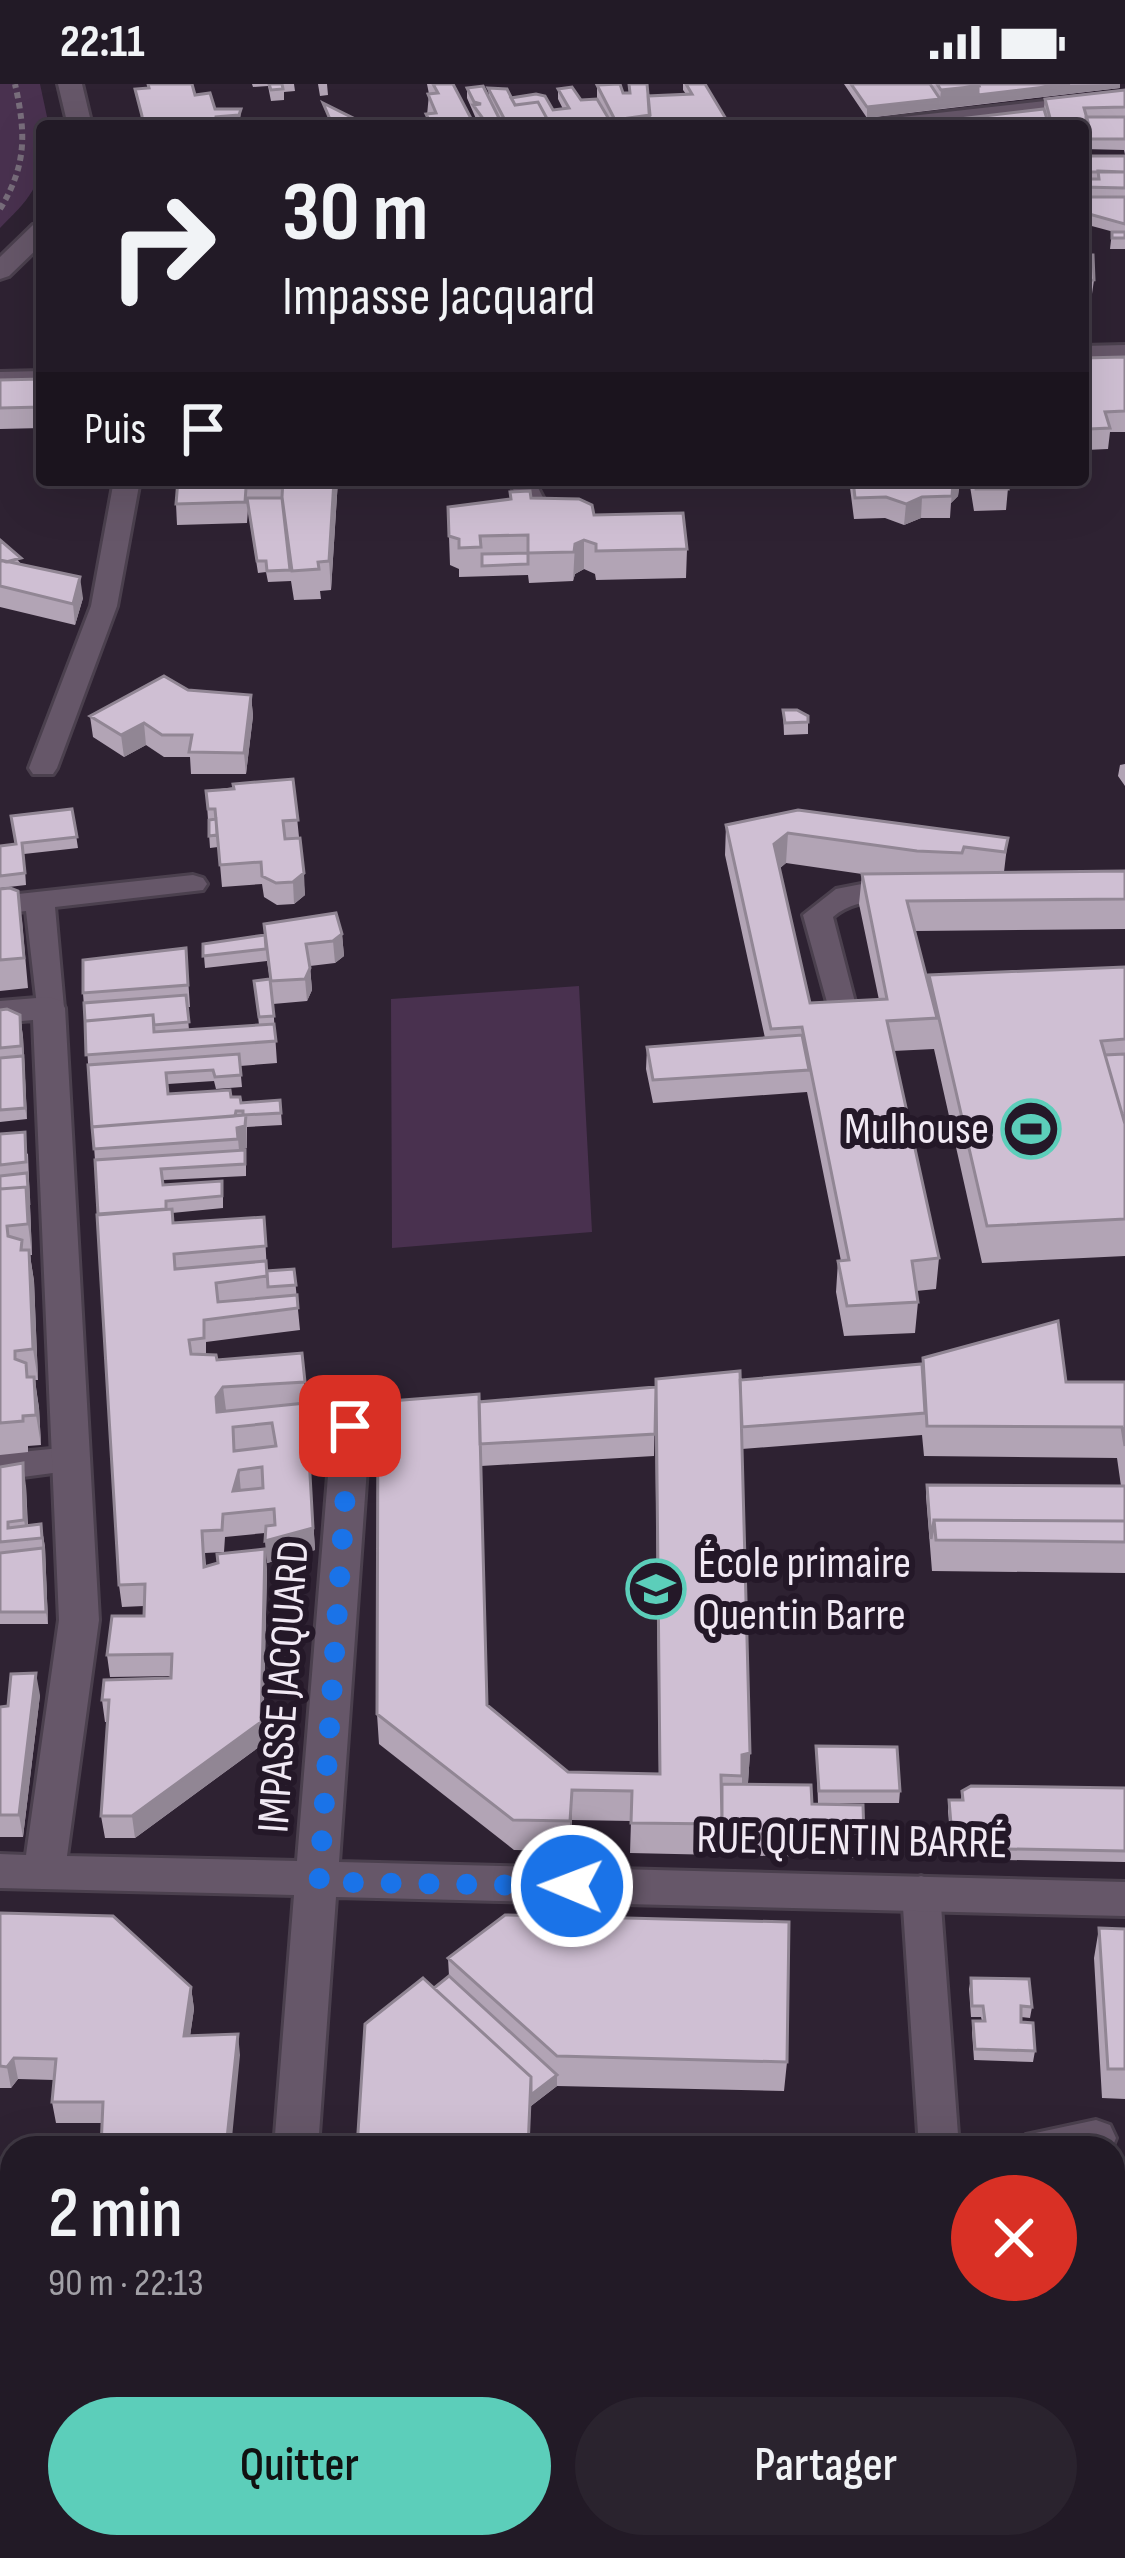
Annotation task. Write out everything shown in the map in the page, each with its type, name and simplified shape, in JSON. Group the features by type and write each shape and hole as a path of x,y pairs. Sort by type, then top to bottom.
{"street":[{"path":"70,84 79,120"},
{"path":"938,120 1125,99"},
{"path":"0,271 36,236"},
{"path":"1089,354 1125,353"},
{"path":"0,380 36,379"},
{"path":"0,1012 49,1008 79,1621 44,1872"},
{"name":"IMPASSE JACQUARD","path":"297,2136 350,1426"},
{"name":"RUE QUENTIN BARRÉ","path":"0,1871 1125,1899"}],"lane":[{"path":"43,768 104,606 126,486"},
{"path":"524,486 538,513"},
{"path":"0,905 193,884"},
{"path":"841,1006 818,915 832,899 854,890 925,890"},
{"path":"40,901 49,1008"},
{"path":"0,1467 71,1460"},
{"path":"921,1892 938,2136"}],"path":[{"path":"0,209 22,175 28,136 15,84"}],"shaded area":[{"path":"0,84 40,84 48,120 36,120 36,183 0,228"},
{"path":"579,986 592,1232 392,1248 391,999"}],"building":[{"path":"148,84 192,84 195,95 210,93 215,109 241,109 239,115 216,120 142,120 135,89 149,88"},
{"path":"433,84 453,84 472,120 429,120 426,114 436,113 428,94 438,93"},
{"path":"620,84 623,93 630,93 629,84 647,84 650,115 615,120 597,85"},
{"path":"686,84 705,84 727,120 650,120 648,96 692,94"},
{"path":"851,84 930,84 940,99 867,107"},
{"path":"937,84 978,84 979,86 941,90"},
{"path":"978,84 1070,84 978,95"},
{"path":"483,86 500,120 484,120 473,105 481,104 474,102 467,88"},
{"path":"572,87 581,100 597,99 609,120 548,120 538,102 515,105 511,98 536,94 545,96 553,110 569,108 558,89"},
{"path":"488,88 507,89 515,105 538,102 548,120 505,120"},
{"path":"1125,90 1125,107 1084,108 1087,120 1050,120 1045,99"},
{"path":"323,103 355,119 341,120 330,120"},
{"path":"1044,109 1047,120 951,120"},
{"path":"1125,117 1125,139 1089,139 1086,120"},
{"path":"1089,156 1125,156 1125,172 1089,172"},
{"path":"1098,171 1125,172 1125,188 1089,187 1089,179 1099,179"},
{"path":"1089,197 1125,197 1125,224 1089,214"},
{"path":"1089,255 1093,255 1094,280 1089,280"},
{"path":"1125,357 1125,411 1105,412 1110,428 1089,429 1089,358"},
{"path":"36,379 36,407 0,408 0,380"},
{"path":"178,486 282,486 246,488 245,502 176,504"},
{"path":"283,486 334,486 329,561 318,562 319,569 292,571"},
{"path":"854,486 953,486 952,496 922,497 906,504 886,497 855,498"},
{"path":"976,486 1008,489 976,489"},
{"path":"530,491 531,498 579,499 592,505 594,515 683,513 687,549 596,551 596,544 584,540 575,544 574,552 528,553 528,535 480,536 481,547 459,548 459,539 449,536 448,507 511,499 510,492"},
{"path":"247,498 282,498 290,570 267,571 266,561 257,561"},
{"path":"0,540 21,558 0,560"},
{"path":"528,553 528,564 482,566 482,554"},
{"path":"0,560 80,577 73,604 0,586"},
{"path":"164,676 188,690 251,695 244,753 189,752 192,735 162,735 144,723 121,735 90,716"},
{"path":"783,710 797,710 808,716 808,722 785,723"},
{"path":"293,779 298,820 283,821 285,839 300,838 304,873 293,882 276,883 262,876 261,862 220,865 215,809 208,809 206,791"},
{"path":"72,809 77,837 22,843 25,873 0,876 0,846 16,844 11,816"},
{"path":"798,810 1008,838 1005,852 964,847 962,853 917,851 788,833 774,844 810,1003 887,999 862,874 1125,871 1125,899 907,901 937,1018 887,1021 939,1258 912,1261 918,1302 847,1306 838,1261 849,1260 802,1027 771,1029 726,825"},
{"path":"216,819 217,835 209,836 209,820"},
{"path":"0,889 18,891 24,958 0,960"},
{"path":"336,913 342,934 333,941 306,944 310,968 305,979 271,981 264,924"},
{"path":"265,935 266,949 203,956 203,944"},
{"path":"186,948 188,985 83,993 83,960"},
{"name":"Mulhouse","path":"1125,967 1125,1039 1101,1041 1125,1124 1125,1219 987,1226 929,975"},
{"path":"270,979 274,1016 259,1017 254,981"},
{"path":"186,995 189,1022 154,1025 153,1015 85,1021 84,1003"},
{"path":"0,1010 20,1015 21,1046 0,1048"},
{"path":"153,1015 154,1032 274,1024 276,1041 86,1055 85,1021"},
{"path":"802,1035 809,1070 653,1080 647,1047"},
{"path":"239,1054 241,1075 215,1077 213,1070 166,1073 168,1094 230,1090 231,1097 240,1097 241,1103 280,1100 281,1113 243,1115 236,1111 235,1116 92,1127 88,1065"},
{"path":"1125,1054 1125,1124 1105,1055"},
{"path":"23,1056 25,1108 0,1110 0,1058"},
{"path":"246,1115 245,1126 237,1128 238,1139 94,1149 92,1127"},
{"path":"25,1132 26,1162 0,1165 0,1134"},
{"path":"245,1150 245,1164 161,1169 163,1185 222,1181 222,1196 166,1201 166,1209 98,1214 95,1160"},
{"path":"27,1173 29,1205 26,1187 0,1189 0,1176"},
{"path":"26,1187 28,1224 7,1226 8,1236 22,1240 21,1250 29,1250 33,1349 15,1351 15,1359 26,1363 27,1377 34,1377 36,1415 0,1423 0,1189"},
{"path":"172,1209 173,1223 264,1217 266,1246 174,1254 175,1269 266,1261 267,1276 216,1283 218,1302 297,1295 298,1308 204,1320 204,1338 189,1340 191,1354 216,1355 217,1360 302,1353 305,1382 223,1387 216,1397 217,1412 306,1403 313,1528 265,1541 266,1526 275,1525 274,1509 223,1514 222,1530 202,1531 204,1567 218,1563 217,1554 265,1549 261,1722 132,1816 101,1816 109,1700 102,1700 104,1680 171,1678 172,1654 107,1655 112,1616 144,1616 145,1584 119,1585 97,1215","holes":["272,1423 276,1446 234,1451 233,1427","262,1467 263,1488 233,1491 239,1470"]},
{"path":"294,1269 296,1285 268,1287 267,1271"},
{"path":"1058,1321 1066,1382 1125,1382 1125,1446 1122,1427 927,1426 923,1358"},
{"path":"922,1364 925,1413 742,1427 740,1380"},
{"path":"740,1371 750,1753 742,1755 742,1776 721,1775 722,1824 631,1823 632,1791 572,1790 570,1821 513,1820 377,1714 378,1402 479,1394 487,1705 568,1772 660,1774 656,1379"},
{"path":"656,1387 655,1434 480,1444 479,1402"},
{"path":"23,1463 24,1520 8,1522 8,1528 41,1524 42,1538 0,1542 0,1467"},
{"path":"927,1485 1125,1486 1125,1521 934,1520 931,1539"},
{"path":"934,1520 1125,1521 1125,1542 936,1540"},
{"path":"43,1548 46,1612 0,1612 0,1553"},
{"path":"36,1673 19,1815 0,1815 0,1707 8,1706 11,1674"},
{"path":"816,1746 897,1747 900,1791 819,1791"},
{"path":"722,1784 811,1785 812,1804 863,1805 864,1836 722,1833"},
{"path":"971,1786 1125,1788 1125,1851 953,1848 949,1800 963,1800 962,1791"},
{"path":"0,1913 113,1916 191,1987 184,2036 238,2034 227,2136 102,2136 103,2102 52,2102 56,2059 14,2058 7,2067 0,2066"},
{"path":"505,1915 789,1922 787,2062 557,2056 448,1958"},
{"path":"1099,1928 1125,1929 1125,2069 1108,2069"},
{"path":"449,1976 557,2075 531,2095 531,2077 434,1988"},
{"path":"423,1978 531,2077 529,2136 358,2136 365,2024"},
{"path":"971,1978 1029,1979 1032,2007 1021,2006 1021,2022 1033,2023 1035,2051 975,2049 973,2021 985,2021 983,2006 972,2006"}],"place":[{"name":"Mulhouse","path":"1031,1129"},
{"name":"École primaire Quentin Barre","path":"656,1589"}],"route":[{"path":"350,1426 319,1882 572,1886"}]}
